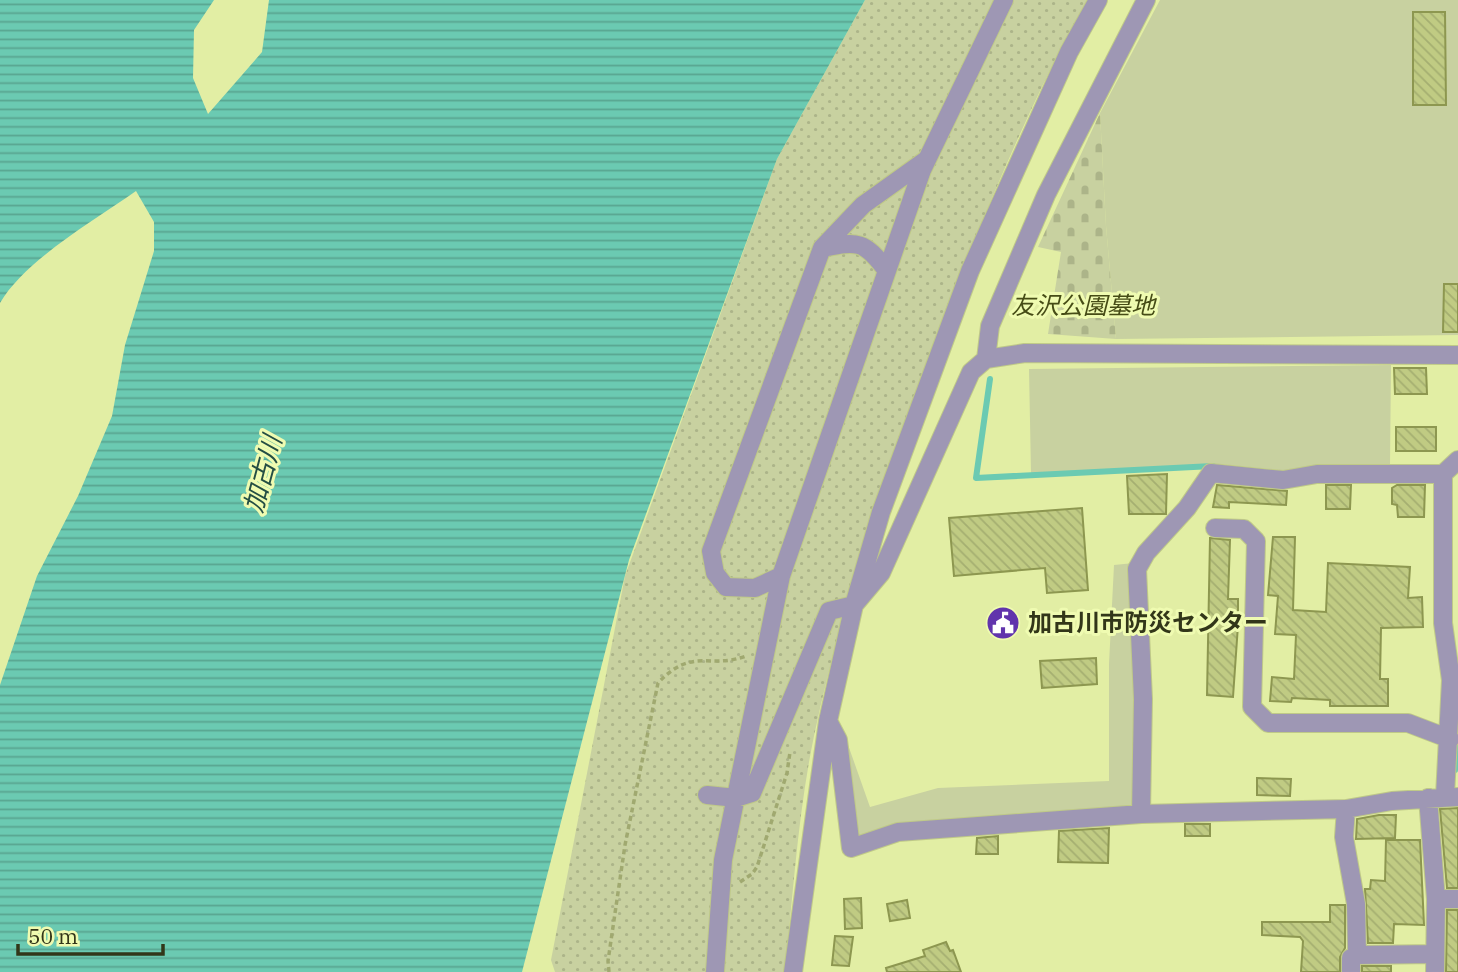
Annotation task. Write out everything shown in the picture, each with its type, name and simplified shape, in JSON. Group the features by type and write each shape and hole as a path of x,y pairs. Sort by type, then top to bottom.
{"street":[{"path":"715,972 722,879 781,576 926,160 1004,0"},
{"path":"794,970 828,721 854,605 881,512 970,271 1069,52 1098,0"},
{"path":"986,359 990,326 1046,195 1146,0"},
{"path":"781,576 755,588 726,587 715,573 711,551 822,248 863,205 926,160"},
{"path":"822,248 852,242 869,248 887,271"},
{"path":"707,795 736,798 751,793 829,611 854,605 881,573 971,373 986,359 1025,353 1458,355"},
{"path":"1141,814 1143,699 1137,569 1146,553 1187,508 1211,472 1283,480 1317,474 1443,474 1458,460"},
{"path":"1346,809 1343,838 1356,904 1354,964 1435,963 1436,900 1450,739 1451,680 1443,623 1443,474"},
{"path":"1215,528 1244,528 1256,541 1252,707 1268,723 1408,723 1450,739"},
{"path":"828,721 838,740 851,848 898,832 1141,814 1346,809 1444,797"},
{"path":"1436,900 1458,899"}],"path":[{"path":"609,972 608,961 625,845 659,683 671,670 691,660 737,659 766,649"},
{"path":"722,879 740,882 757,867 788,773 791,744"}],"green space":[{"path":"865,0 1087,0 1037,98 992,198 914,402 858,567 834,651 808,765 785,972 555,972 551,960 625,576 777,159"},
{"path":"1160,0 1458,0 1458,335 1116,339 1100,113"},
{"name":"友沢公園墓地","path":"1100,113 1116,339 1048,334 1061,252 1038,247"},
{"path":"1391,365 1390,465 1320,465 1289,471 1220,464 1031,473 1029,369"},
{"path":"1134,563 1137,806 854,839 842,743 847,742 870,807 938,788 1109,781 1109,664 1114,565"}],"water":[{"name":"加古川","path":"0,0 214,0 194,30 193,78 208,114 262,52 269,0 865,0 777,159 629,560 522,972 0,972 0,685 37,576 78,496 112,416 125,345 154,251 154,222 136,191 43,256 11,287 0,303"}],"building":[{"path":"1413,12 1445,12 1446,105 1413,105"},
{"path":"1444,284 1458,284 1458,332 1443,332"},
{"path":"1394,368 1426,368 1427,394 1395,394"},
{"path":"1396,427 1436,427 1436,451 1396,451"},
{"path":"1167,474 1166,514 1129,514 1127,476"},
{"path":"1217,485 1287,491 1286,505 1229,502 1229,508 1213,507"},
{"path":"1326,485 1351,485 1350,509 1326,509"},
{"path":"1397,485 1425,485 1424,517 1398,517 1397,505 1392,504 1392,488"},
{"name":"加古川市防災センター","path":"1082,508 1088,590 1047,593 1045,568 954,576 949,518"},
{"path":"1273,537 1295,537 1293,610 1326,612 1328,563 1410,567 1408,598 1422,597 1423,627 1381,628 1380,679 1388,679 1388,706 1330,706 1330,700 1292,698 1291,702 1270,701 1272,677 1294,679 1296,635 1275,634 1278,596 1268,595"},
{"path":"1210,538 1230,540 1228,599 1238,599 1233,697 1207,695"},
{"path":"1096,658 1097,684 1042,688 1040,661"},
{"path":"1257,778 1291,779 1290,796 1257,795"},
{"path":"1458,808 1458,888 1447,888 1440,809"},
{"path":"1396,815 1395,838 1356,839 1357,819"},
{"path":"1185,824 1210,824 1210,836 1185,836"},
{"path":"1109,828 1108,863 1058,862 1059,831"},
{"path":"998,836 998,854 976,854 977,838"},
{"path":"1386,840 1420,840 1424,925 1394,924 1393,943 1368,943 1365,889 1370,889 1371,880 1385,881"},
{"path":"861,898 862,928 845,929 844,899"},
{"path":"907,900 910,918 890,921 887,904"},
{"path":"1330,905 1345,905 1345,948 1340,957 1340,972 1301,972 1303,941 1300,937 1262,935 1262,922 1330,922"},
{"path":"1447,910 1458,910 1458,972 1446,972"},
{"path":"835,936 853,937 849,966 832,965"},
{"path":"946,942 950,951 953,950 961,972 887,972 886,968 925,956 923,950"},
{"path":"1362,966 1391,966 1391,972 1362,972"}],"waterway":[{"path":"990,379 976,478 1213,466"},
{"path":"1455,770 1457,744"}],"place":[{"name":"加古川市防災センター","path":"1003,623"}]}
